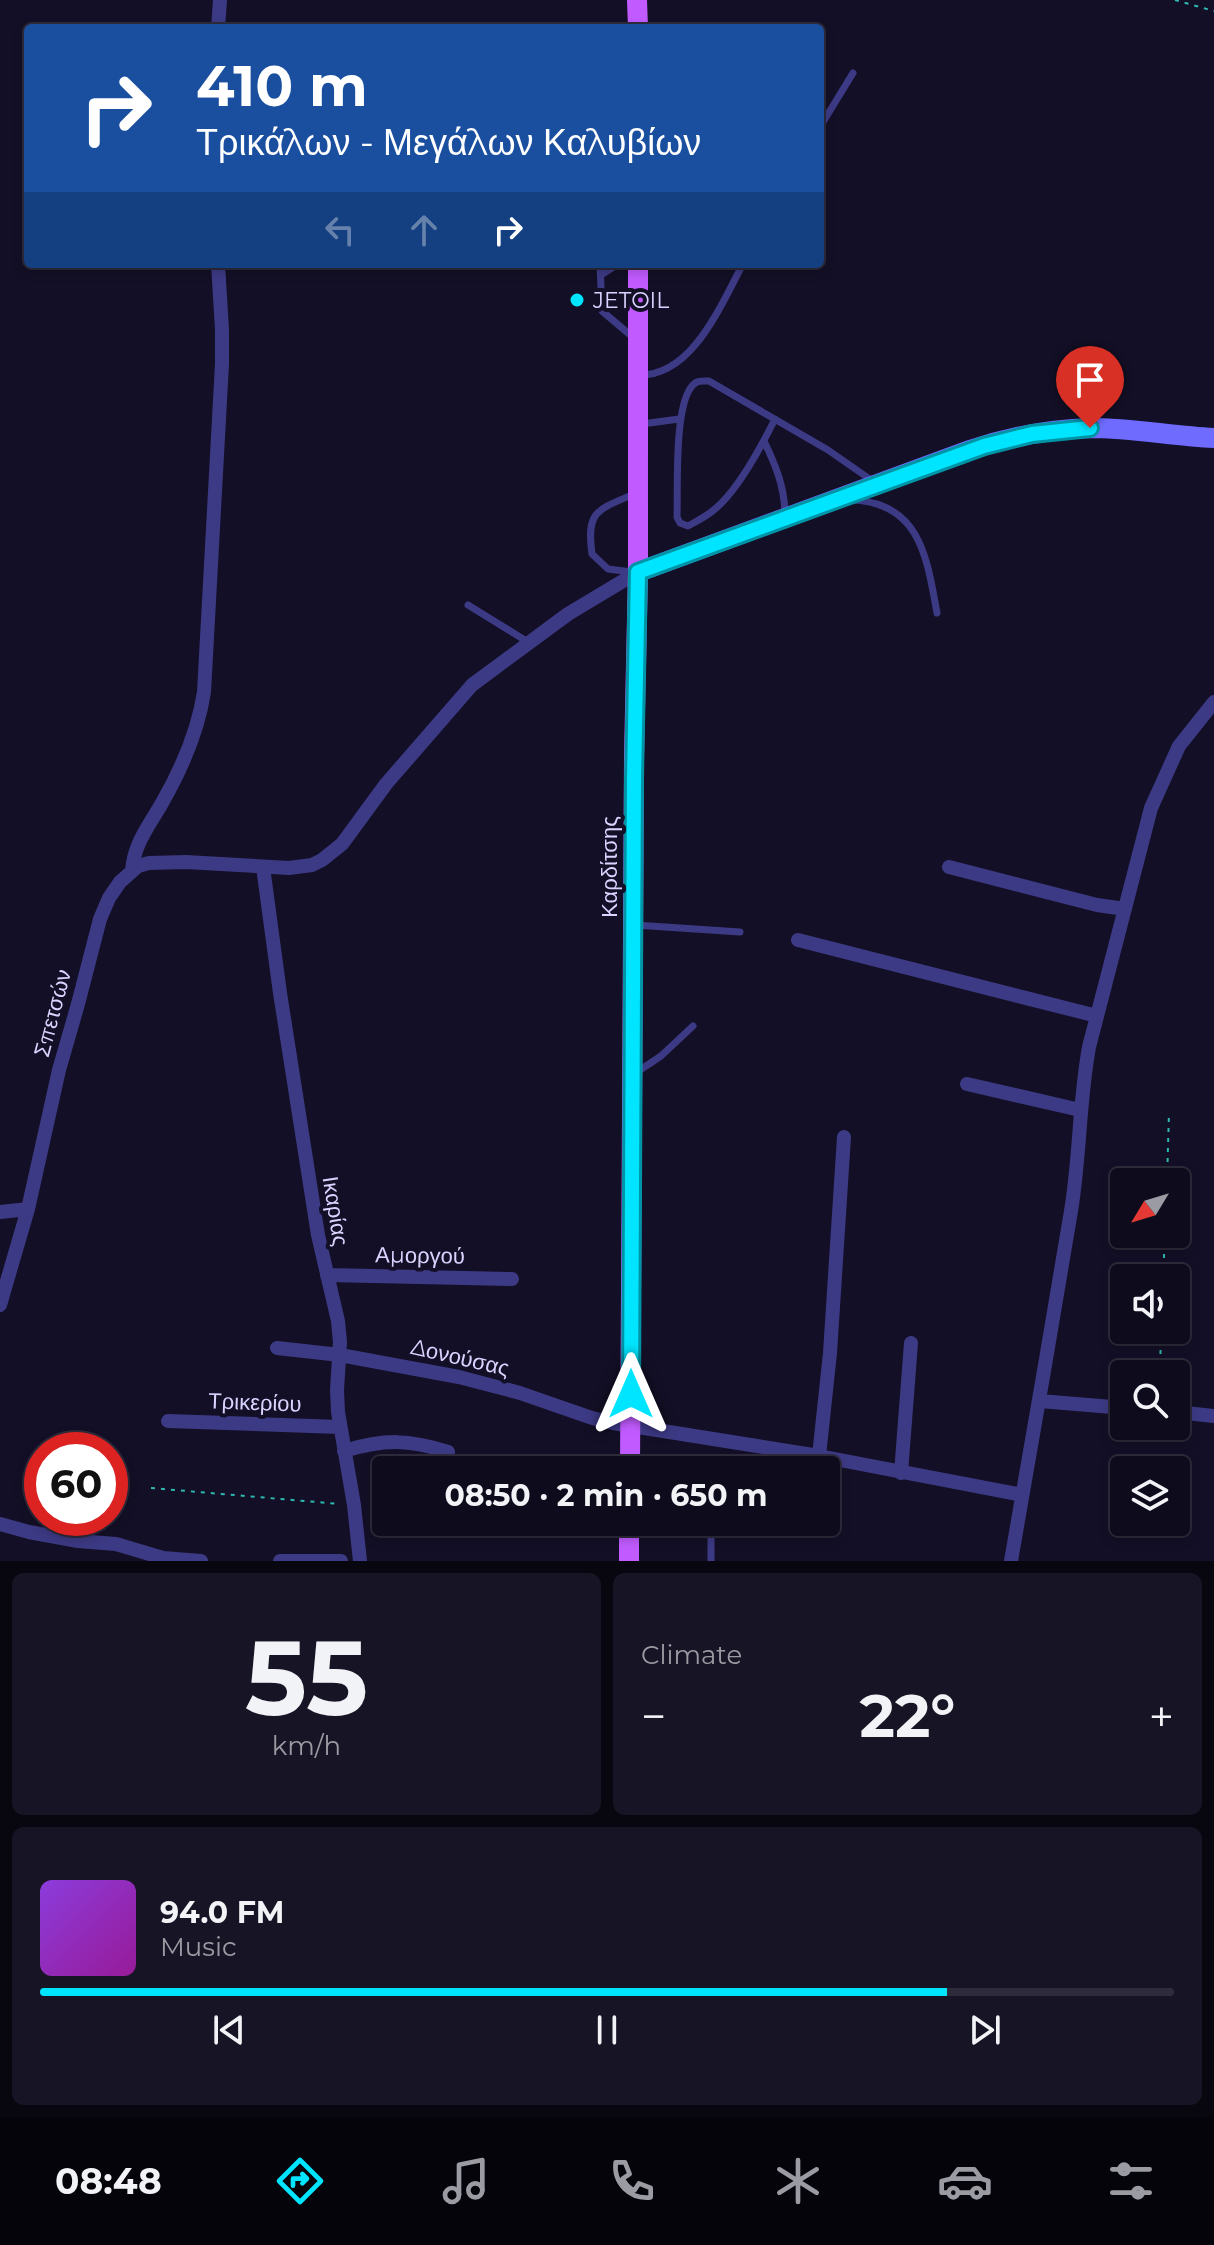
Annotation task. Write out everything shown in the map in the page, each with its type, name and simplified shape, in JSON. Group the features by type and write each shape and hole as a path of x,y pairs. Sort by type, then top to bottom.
{"main road":[{"path":"637,0 638,24"},
{"name":"Καρδίτσης","path":"630,1456 638,268"},
{"path":"629,1536 629,1561"}],"street":[{"path":"218,24 220,0"},
{"path":"132,871 137,843 187,754 204,692 221,395 222,330 218,268"},
{"path":"132,871 138,866 165,862 289,868 312,865 333,852 348,837 386,784 485,674 568,614 638,572 984,446 1045,432 1101,429 1214,438"},
{"path":"1011,1561 1071,1211 1089,1047 1151,808 1179,746 1214,702"},
{"name":"Ικαρίας","path":"263,867 320,1251 338,1321 340,1427 360,1561"},
{"path":"949,867 1097,905 1125,909"},
{"name":"Σπετσών","path":"0,1305 28,1209 59,1070 100,919 109,898 132,871"},
{"path":"798,940 1097,1016"},
{"path":"967,1084 1080,1110"},
{"path":"819,1456 830,1353 844,1137"},
{"path":"0,1212 28,1209"},
{"name":"Αμοργού","path":"327,1275 512,1279"},
{"path":"901,1473 911,1343"},
{"name":"Δονούσας","path":"277,1348 340,1355 459,1377 520,1393 592,1418 819,1456"},
{"path":"1040,1401 1110,1407"},
{"path":"1190,1413 1214,1416"},
{"name":"Τρικερίου","path":"168,1421 340,1427"},
{"path":"344,1451 390,1441 416,1443 448,1452"},
{"name":"Δονούσας","path":"840,1460 1022,1495"},
{"path":"0,1524 78,1541 116,1544 163,1558 201,1561"},
{"path":"78,1541 79,1536"},
{"path":"280,1561 341,1561"}],"lane":[{"path":"824,120 853,73"},
{"path":"600,268 602,311 637,341"},
{"path":"601,275 612,268"},
{"path":"637,375 658,374 685,356 704,334 741,268"},
{"path":"775,419 764,441 716,509 688,526 680,523 677,517 679,419 690,387 698,381 709,381 775,419 828,450 877,484"},
{"path":"637,424 679,419"},
{"path":"764,441 779,473 785,518"},
{"path":"638,493 606,506 594,515 588,531 592,554 608,569 638,572"},
{"path":"836,499 872,501 901,517 918,538 927,559 937,613"},
{"path":"468,605 528,642"},
{"path":"633,925 740,932"},
{"path":"632,1075 661,1056 693,1026"},
{"path":"711,1536 711,1561"}],"path":[{"path":"1175,0 1214,11"},
{"path":"1167,1168 1169,1112"},
{"path":"151,1488 354,1505"}],"place":[{"name":"JETOIL","path":"577,300"}],"route":[{"path":"631,1394 638,572 984,446 1032,434 1090,428"}]}
